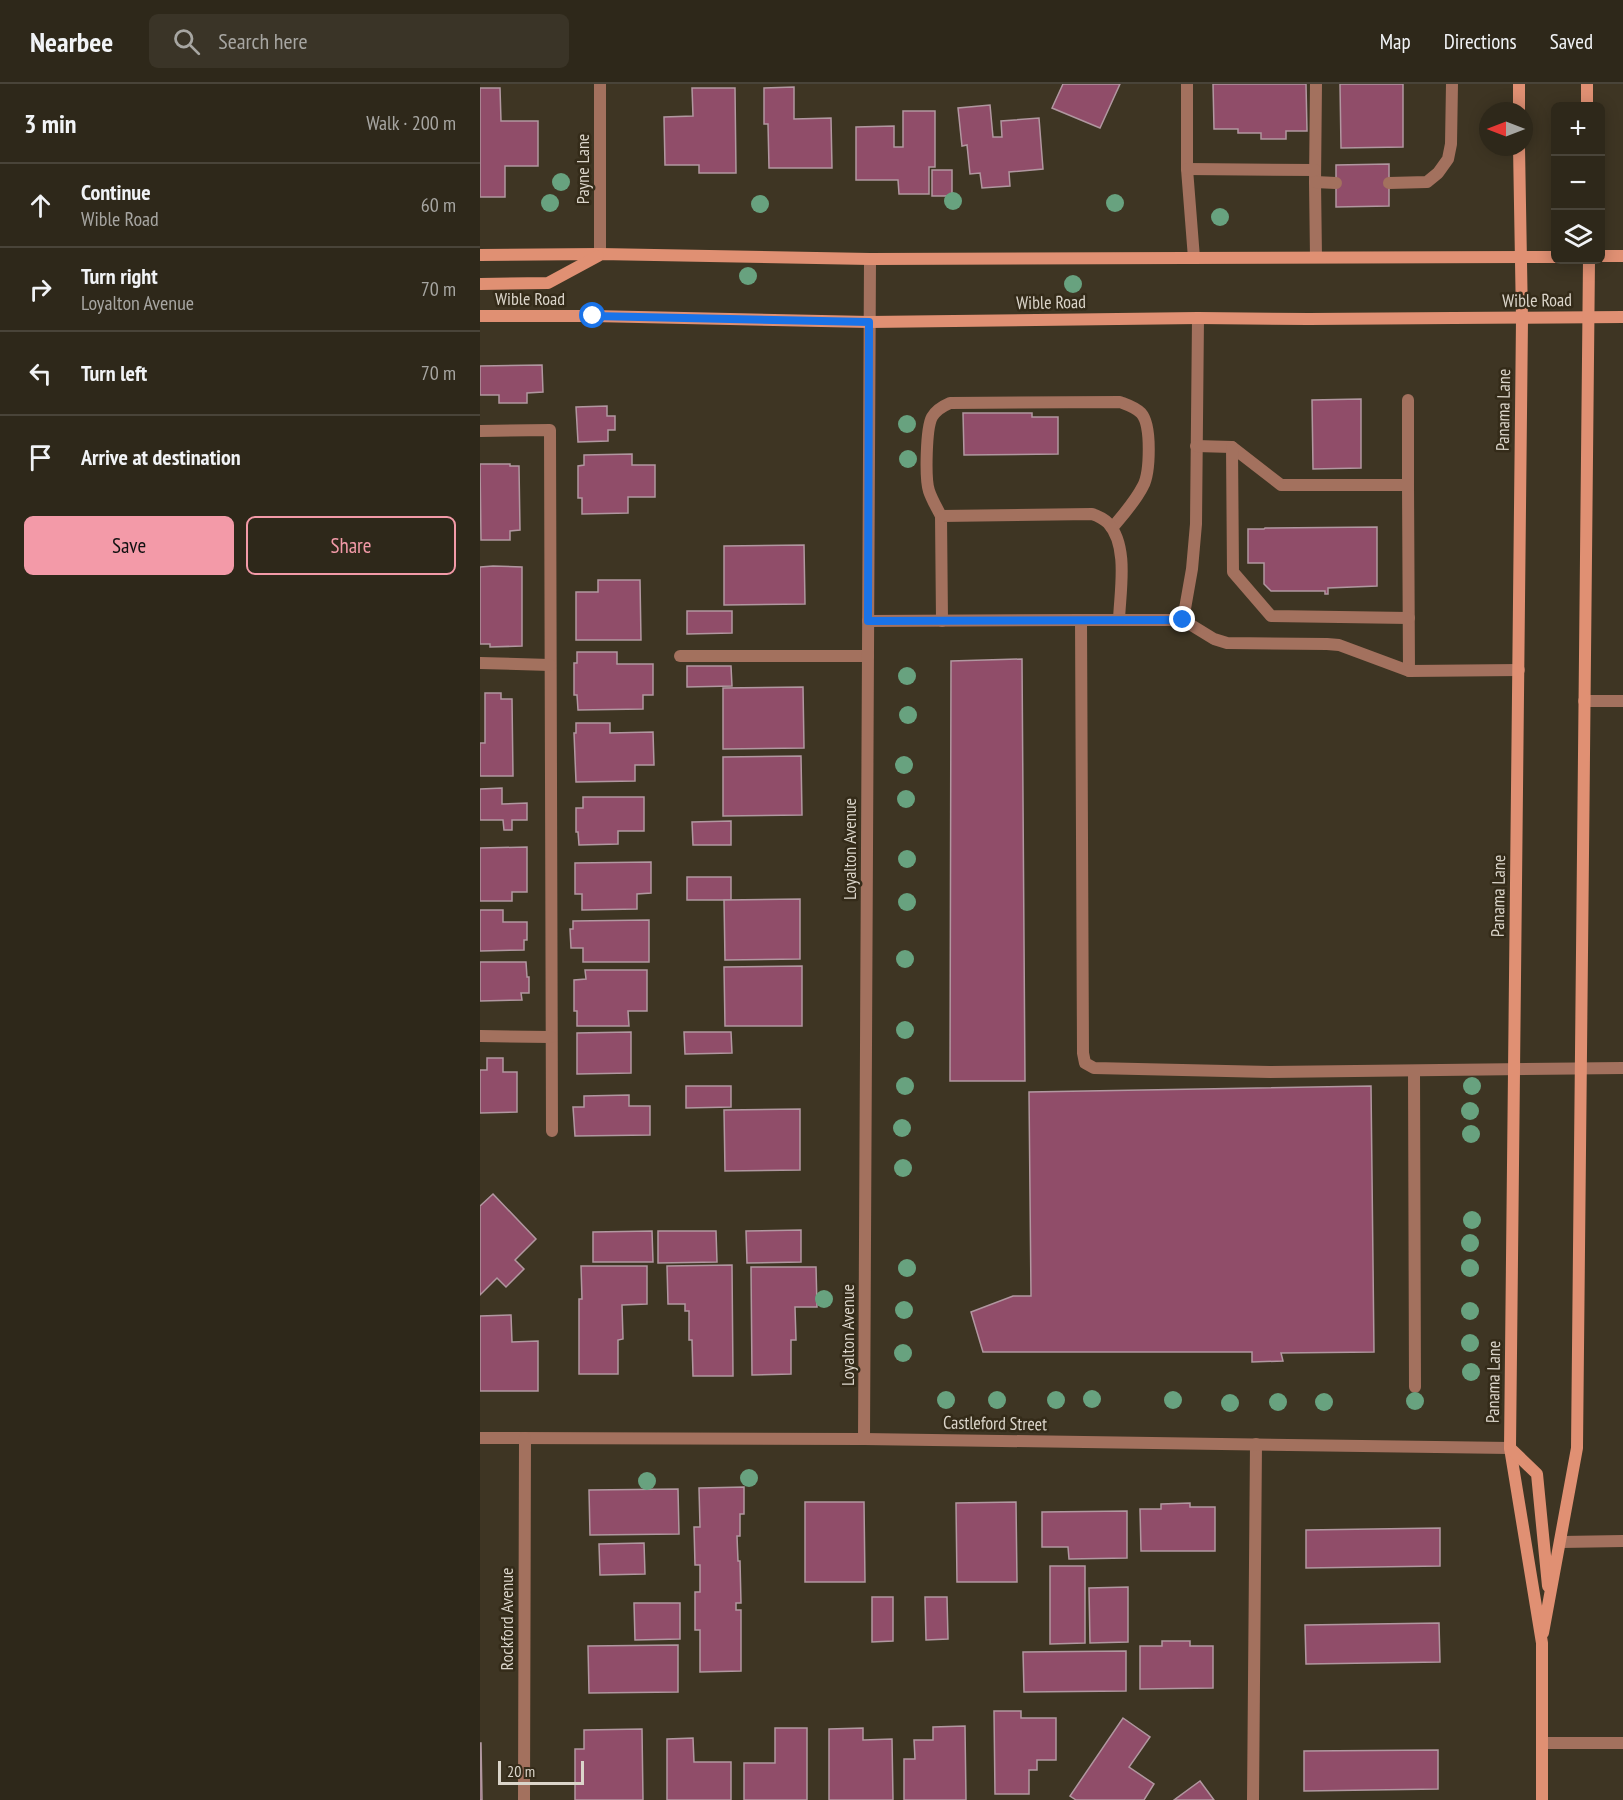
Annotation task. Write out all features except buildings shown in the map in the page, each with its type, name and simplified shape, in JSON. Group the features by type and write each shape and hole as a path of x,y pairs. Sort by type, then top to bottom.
{"main road":[{"path":"1519,84 1519,102"},
{"path":"1587,84 1587,102"},
{"name":"Panama Lane","path":"1520,156 1522,319 1510,1448 1542,1643 1542,1800"},
{"path":"480,284 548,283 600,254"},
{"path":"480,255 600,254 870,259 1551,257"},
{"path":"1605,256 1623,256"},
{"name":"Panama Lane","path":"1542,1643 1576,1448 1589,264"},
{"name":"Wible Road","path":"480,316 604,316 869,322 1198,318 1623,317"},
{"path":"1510,1448 1537,1474 1549,1602"}],"street":[{"name":"Payne Lane","path":"600,84 600,254"},
{"path":"1187,84 1187,169 1194,258"},
{"path":"1316,84 1314,176 1316,257"},
{"path":"1389,183 1427,182 1438,173 1448,159 1451,144 1452,84"},
{"path":"1187,169 1314,176 1336,183"},
{"name":"Loyalton Avenue","path":"864,1439 870,259"},
{"path":"1183,620 1192,568 1196,524 1198,318"},
{"path":"1408,400 1409,671"},
{"path":"942,621 941,516 928,489 927,457 928,433 932,417 941,407 950,403 1120,402 1134,407 1143,414 1148,429 1148,467 1144,485 1131,506 1112,528"},
{"path":"480,431 550,430 552,1131"},
{"path":"1196,446 1232,447 1281,485 1408,485"},
{"path":"1232,447 1233,572 1272,616 1409,618"},
{"path":"941,516 1092,514 1107,521 1118,536 1122,555 1119,620"},
{"path":"1081,620 1084,1063 1094,1068 1270,1071 1623,1068"},
{"path":"868,621 1183,620 1214,639 1227,644 1339,645 1409,671 1519,670"},
{"path":"680,656 868,656"},
{"path":"480,663 550,665"},
{"path":"1584,701 1623,701"},
{"path":"480,1036 551,1037"},
{"path":"1414,1071 1415,1387"},
{"name":"Castleford Street","path":"480,1438 864,1439 1510,1448"},
{"name":"Rockford Avenue","path":"524,1800 525,1438"},
{"path":"1253,1800 1256,1444"},
{"path":"1561,1542 1623,1541"},
{"path":"1542,1743 1623,1743"}],"route":[{"path":"593,316 869,322 868,621 1183,620"}]}
